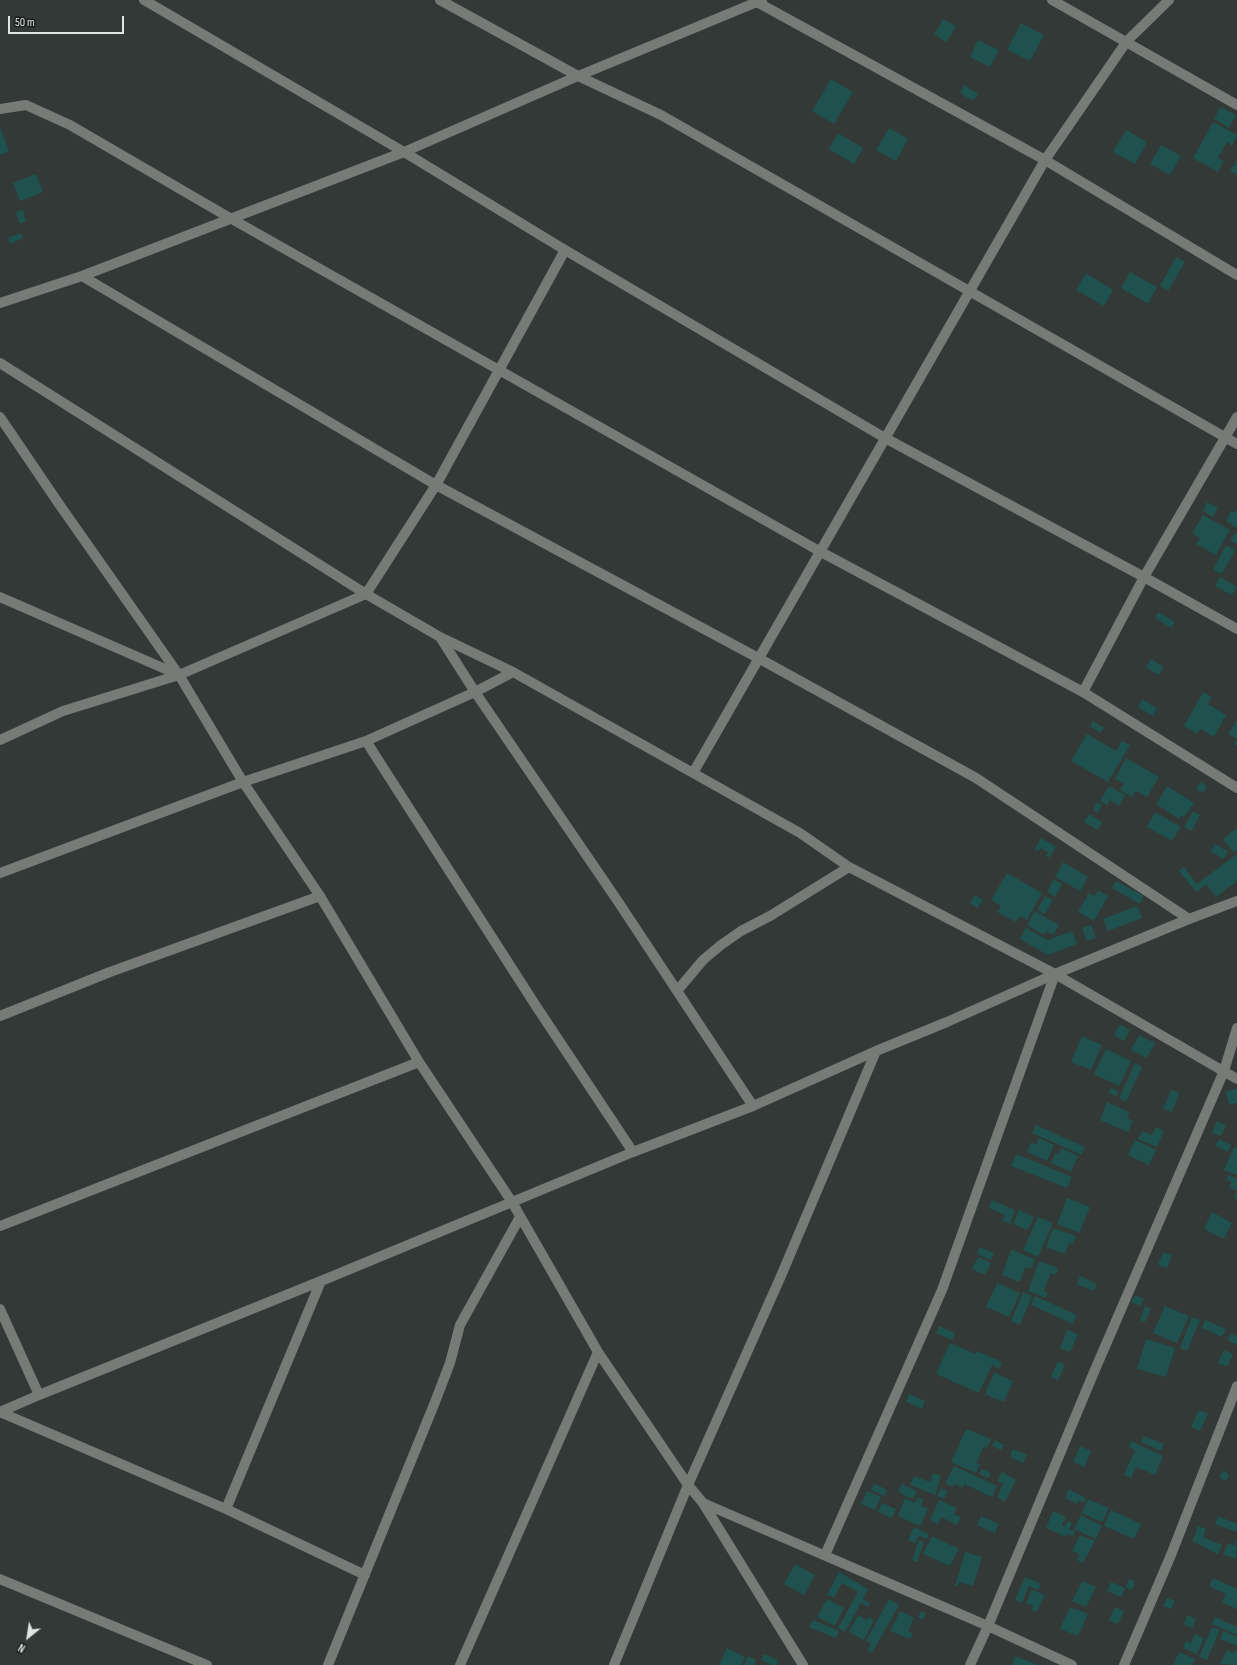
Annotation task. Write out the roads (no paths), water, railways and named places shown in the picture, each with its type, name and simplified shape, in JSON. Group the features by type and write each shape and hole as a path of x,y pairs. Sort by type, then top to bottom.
{"street":[{"path":"144,0 404,152 565,250 885,438 1144,577 1237,629"},
{"path":"440,0 578,76 660,115 1237,444"},
{"path":"1052,0 1127,41 1237,105"},
{"path":"693,773 1045,160 1127,41 1169,0"},
{"path":"0,303 82,276 404,152 578,76 759,1 1045,160 1237,275"},
{"path":"0,109 26,105 70,125 230,218 821,552 1083,692 1237,788"},
{"path":"0,740 63,711 179,675 366,594 436,485 565,250"},
{"path":"82,276 436,485 760,658 976,778 1189,919"},
{"path":"0,363 366,594 440,637 513,672 800,833 849,867 1055,974 1237,1079"},
{"path":"0,417 179,675 243,782 320,896 419,1062 512,1202 598,1352 688,1485 703,1502 803,1665"},
{"path":"1083,692 1144,577 1237,417"},
{"path":"0,596 179,675"},
{"path":"440,637 475,692 753,1106"},
{"path":"0,873 243,782 366,741 475,692 513,672"},
{"path":"366,741 536,1006 633,1152"},
{"path":"677,991 703,960 740,931 770,916 849,867"},
{"path":"0,1016 110,972 320,896"},
{"path":"0,1412 633,1152 753,1106 1055,974 1189,919 1237,902"},
{"path":"825,1555 942,1290 1055,974"},
{"path":"970,1665 988,1626 1091,1379 1224,1071 1237,1028"},
{"path":"614,1665 688,1485 781,1276 876,1051"},
{"path":"0,1226 419,1062"},
{"path":"328,1665 435,1402 450,1363 460,1325 520,1217"},
{"path":"226,1509 321,1281"},
{"path":"0,1309 39,1395"},
{"path":"460,1665 598,1352"},
{"path":"1124,1665 1171,1555 1237,1386"},
{"path":"0,1412 226,1509 364,1575"},
{"path":"703,1502 988,1626 1072,1665"},
{"path":"0,1579 207,1665"}]}
